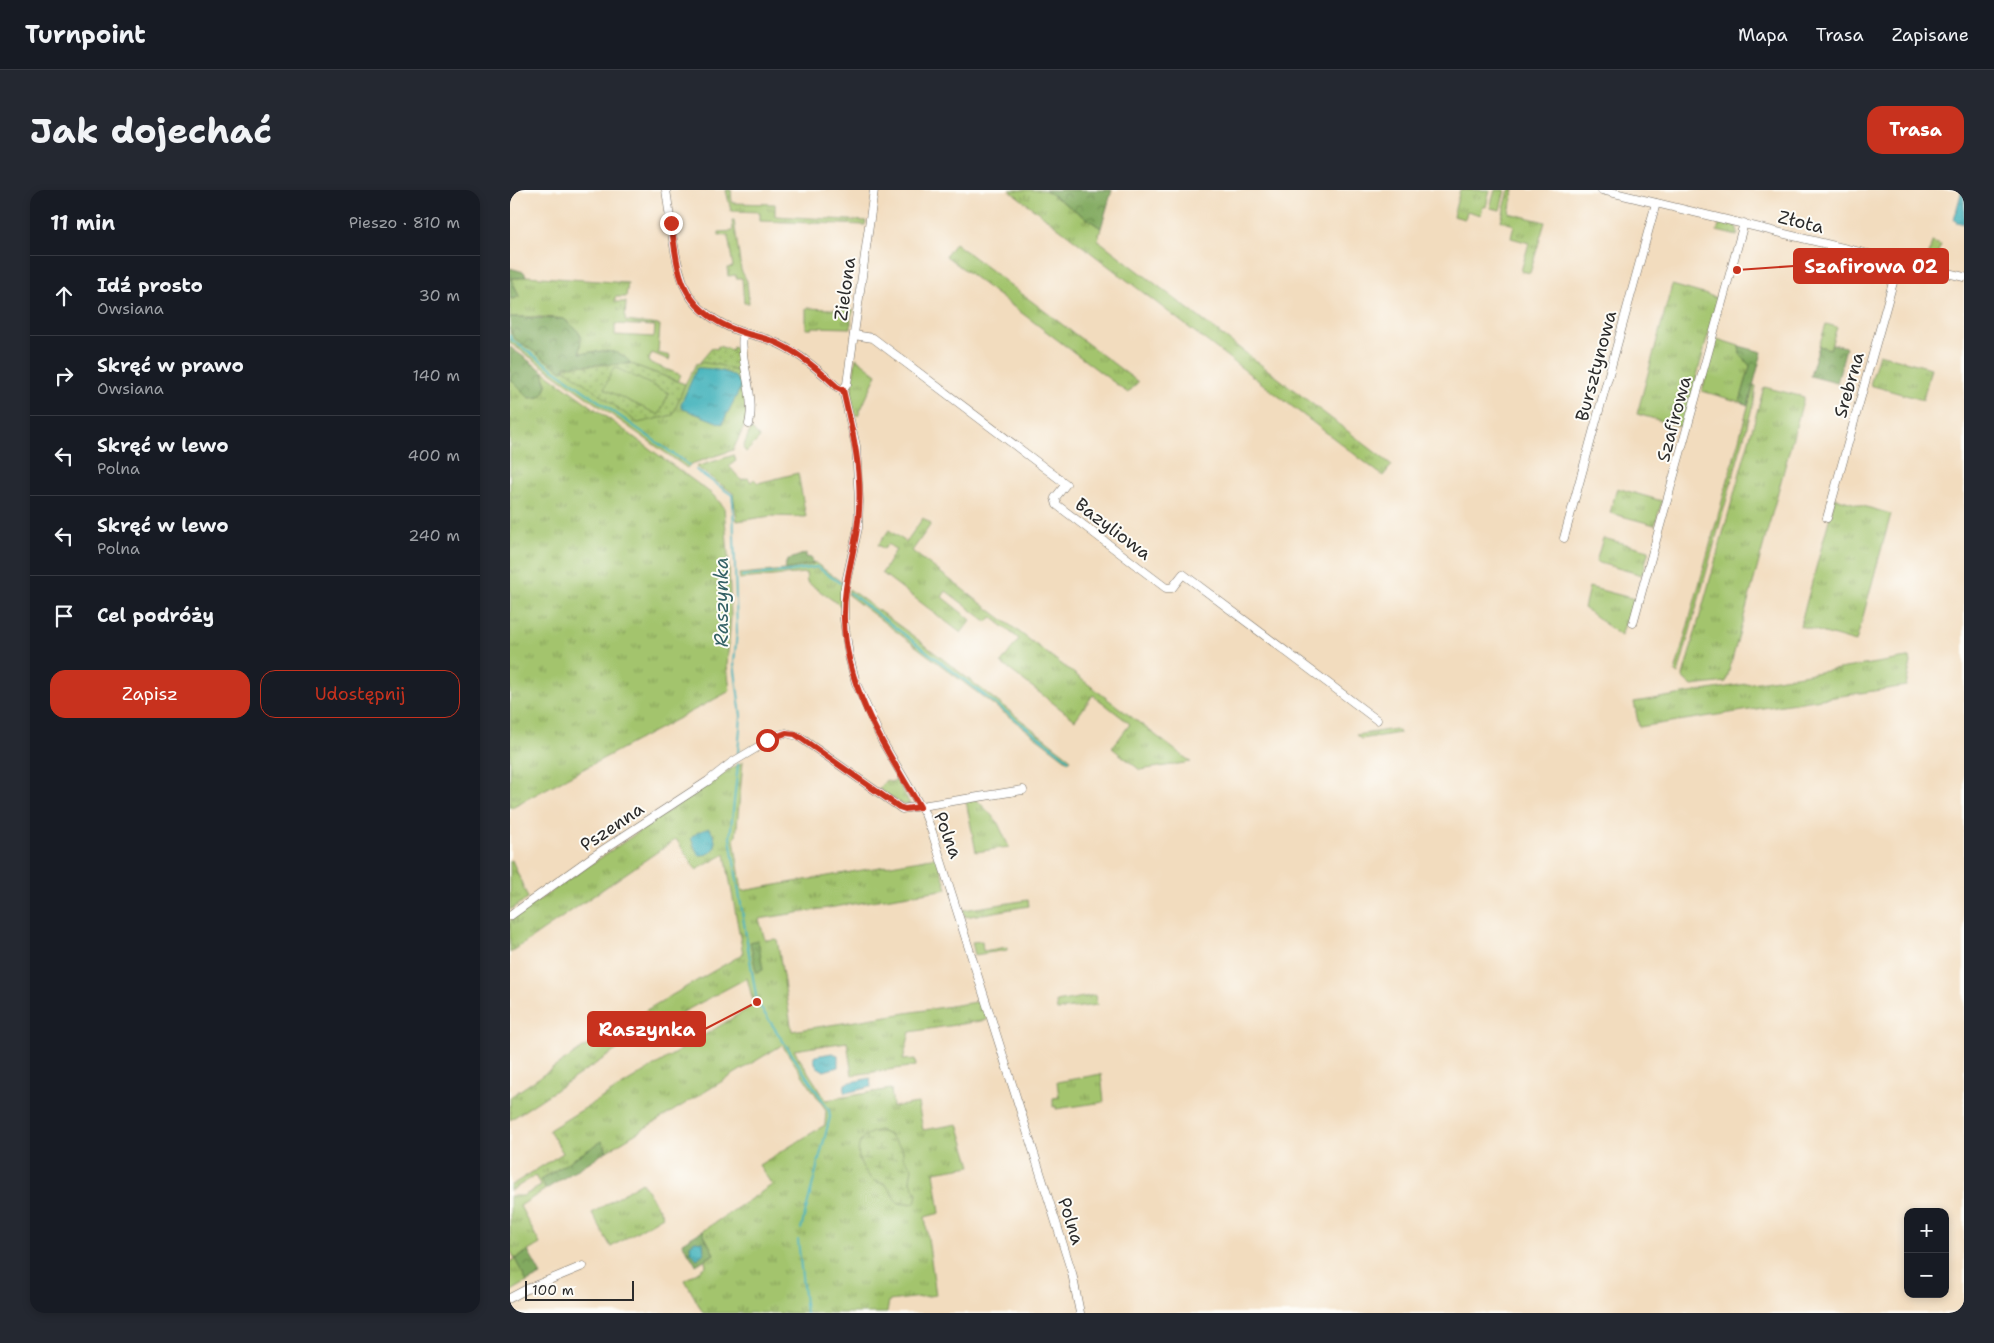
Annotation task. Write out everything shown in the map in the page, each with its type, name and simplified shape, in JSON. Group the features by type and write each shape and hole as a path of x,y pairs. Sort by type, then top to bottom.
{"street":[{"path":"666,190 679,267 688,294 703,311 719,322 743,333 773,341 800,358 843,390"},
{"name":"Zielona","path":"843,390 847,384 874,190"},
{"name":"Złota","path":"1602,190 1964,277"},
{"name":"Bursztynowa","path":"1564,538 1656,203"},
{"name":"Szafirowa","path":"1633,623 1744,223"},
{"name":"Srebrna","path":"1827,518 1900,261"},
{"path":"743,333 742,346 750,404 749,424"},
{"name":"Bazyliowa","path":"854,336 873,338 1066,484 1055,498 1057,505 1166,588 1172,588 1184,574 1377,720"},
{"name":"Polna","path":"843,390 856,446 860,501 857,531 844,591 846,644 856,683 882,741 920,807 932,832 1072,1273 1080,1313"},
{"name":"Pszenna","path":"510,916 731,763 770,739 786,733 792,733 828,756 899,807 905,809 1023,790"},
{"path":"510,1298 583,1266"}],"green space":[{"path":"726,190 731,190 732,203 775,204 775,216 866,221 865,225 760,221 760,212 731,211"},
{"path":"1009,190 1045,190 1101,228 1098,240 1392,465 1383,476"},
{"path":"1045,190 1112,190 1101,228"},
{"path":"1460,190 1490,190 1486,207 1483,206 1481,215 1467,211 1465,219 1453,216"},
{"path":"1495,190 1505,190 1500,210 1490,208"},
{"path":"1509,190 1514,190 1509,213 1545,222 1530,273 1521,271 1529,243 1511,238 1514,225 1501,221"},
{"path":"732,220 734,220 741,270 747,281 749,303 744,303 742,278 736,278 736,275 728,276 727,268 733,267 728,235 719,236 719,232 733,231"},
{"path":"1720,222 1736,226 1737,236 1717,231"},
{"path":"1932,242 1941,245 1933,264 1927,262"},
{"path":"955,243 1138,382 1128,393 946,256"},
{"path":"510,268 524,272 526,276 511,278 519,296 514,299 510,298"},
{"path":"526,276 628,283 626,297 615,297 615,302 626,302 625,321 660,325 658,353 670,356 669,360 652,353 648,362 681,375 677,381 631,364 626,358 615,352 580,353 580,343 577,334 565,320 539,317 510,317 510,298 514,299 517,291 511,278","holes":["615,324 655,326 654,337 615,335"]},
{"path":"1672,285 1718,298 1683,427 1637,414"},
{"path":"806,308 854,310 851,316 851,328 812,327 812,329 806,329"},
{"path":"510,317 564,319 581,336 580,353 615,352 626,358 631,364 566,366 562,371 514,338 510,329"},
{"path":"1826,324 1837,327 1830,349 1819,346"},
{"path":"510,329 514,338 562,371 565,369 673,415 685,384 696,364 713,363 742,373 748,418 733,450 691,464 687,468 510,343"},
{"path":"1717,339 1739,346 1740,354 1750,366 1740,402 1702,391"},
{"path":"1832,344 1846,347 1837,383 1810,376 1819,346 1830,349"},
{"path":"718,346 732,350 733,347 737,349 742,373 719,365 700,362 712,348 717,349"},
{"path":"1739,346 1762,352 1748,405 1740,402 1750,366 1740,354"},
{"path":"510,347 543,371 546,384 545,391 540,397 529,398 510,379"},
{"path":"1879,354 1931,368 1923,400 1870,385"},
{"path":"856,358 877,374 858,416 853,412 850,401"},
{"path":"631,364 685,384 673,415 638,423 565,369 565,366"},
{"path":"614,367 669,393 659,415 604,389"},
{"path":"543,371 712,494 724,507 731,617 727,665 730,691 510,808 510,379 529,398 540,397 545,391 546,384"},
{"path":"1754,385 1756,386 1754,401 1678,674 1675,672"},
{"path":"1764,387 1804,397 1726,682 1692,686 1683,676"},
{"path":"751,428 760,438 746,452 743,448"},
{"path":"734,455 736,461 729,466 741,480 748,478 751,482 754,479 758,483 798,473 806,517 771,516 737,521 733,493 696,467"},
{"path":"1617,488 1662,501 1655,525 1610,513"},
{"path":"1835,498 1891,514 1856,642 1800,626"},
{"path":"923,518 931,524 912,551 1191,762 1140,770 1112,748 1130,724 1093,695 1075,720 1001,663 1019,639 991,617 987,622 946,591 942,597 971,620 961,633 882,573 896,550 888,544 884,549 878,545 889,530 906,542"},
{"path":"1603,538 1649,550 1642,575 1596,562"},
{"path":"806,553 806,557 812,558 813,564 785,570 786,562"},
{"path":"814,562 843,583 841,606 807,582 806,573 740,579 739,574 785,570 813,564"},
{"path":"1589,587 1635,599 1629,624 1625,624 1621,636 1584,608"},
{"path":"849,589 912,635 1071,759 1069,762 848,595"},
{"path":"1910,658 1911,662 1906,686 1639,727 1634,702"},
{"path":"1395,729 1400,733 1361,739 1356,735"},
{"path":"743,762 736,837 734,839 742,891 937,857 947,889 759,919 765,940 777,939 792,1031 982,1001 987,1020 910,1032 903,1060 915,1059 916,1066 852,1075 847,1042 794,1050 826,1100 891,1089 893,1107 918,1103 923,1130 958,1124 971,1166 934,1172 940,1213 925,1217 936,1295 889,1301 887,1313 703,1313 685,1280 706,1266 705,1260 714,1254 702,1231 772,1185 759,1165 825,1125 826,1110 782,1045 607,1151 602,1142 541,1179 546,1189 520,1206 540,1244 515,1259 510,1250 510,1196 523,1196 541,1186 535,1176 510,1191 510,1186 563,1153 549,1130 754,1005 747,978 638,1036 510,1120 510,1097 598,1038 743,954 725,854 696,870 676,839 510,953 510,920 727,771"},
{"path":"886,780 890,782 897,780 910,804 903,805 879,789"},
{"path":"976,799 997,821 1009,847 976,852 966,801"},
{"path":"512,860 528,898 510,910 510,861"},
{"path":"1028,900 1029,906 965,917 963,910"},
{"path":"758,940 763,970 756,972 750,942"},
{"path":"982,941 983,951 1007,947 1007,950 975,955 972,942"},
{"path":"1095,995 1097,1005 1057,1010 1056,1002"},
{"path":"1101,1074 1104,1102 1056,1109 1056,1106 1053,1107 1053,1098 1059,1097 1057,1082"},
{"path":"879,1130 892,1137 903,1150 903,1157 912,1168 910,1180 917,1194 915,1203 902,1204 898,1202 885,1184 877,1182 867,1174 861,1163 858,1151 861,1141 865,1136"},
{"path":"602,1141 607,1151 546,1189 540,1180"},
{"path":"642,1182 663,1216 611,1247 592,1213"},
{"path":"702,1231 714,1254 696,1265 682,1243"},
{"path":"528,1251 541,1275 527,1282 515,1259"},
{"path":"515,1259 527,1282 510,1292 510,1262"}],"water":[{"path":"1962,190 1964,190 1964,224 1956,222 1954,219"},
{"path":"697,368 730,374 739,382 741,387 722,424 681,408"},
{"path":"709,828 714,838 715,847 710,853 698,855 691,838 698,832"},
{"path":"832,1053 838,1055 838,1067 824,1071 816,1066 815,1056"},
{"path":"870,1078 871,1087 845,1093 845,1084"},
{"path":"695,1241 703,1242 704,1253 697,1259 691,1252 690,1245"}],"waterway":[{"name":"Raszynka","path":"510,336 512,340 689,465"},
{"name":"Raszynka","path":"696,470 732,495 737,632 734,663 741,716 738,753"},
{"path":"742,576 817,567 840,583"},
{"path":"850,593 1069,760"},
{"name":"Raszynka","path":"738,764 730,838 757,1002 829,1110 830,1117 801,1229"},
{"name":"Raszynka","path":"798,1240 806,1313"}],"place":[{"name":"Szafirowa 02","path":"1737,270"},
{"name":"Raszynka","path":"757,1002"}],"route":[{"path":"671,223 679,267 685,287 691,298 703,311 719,322 736,330 773,341 800,358 843,390 856,446 860,501 857,531 844,591 844,620 848,656 856,683 882,741 920,807 905,809 899,807 795,734 786,733 767,740"}]}
